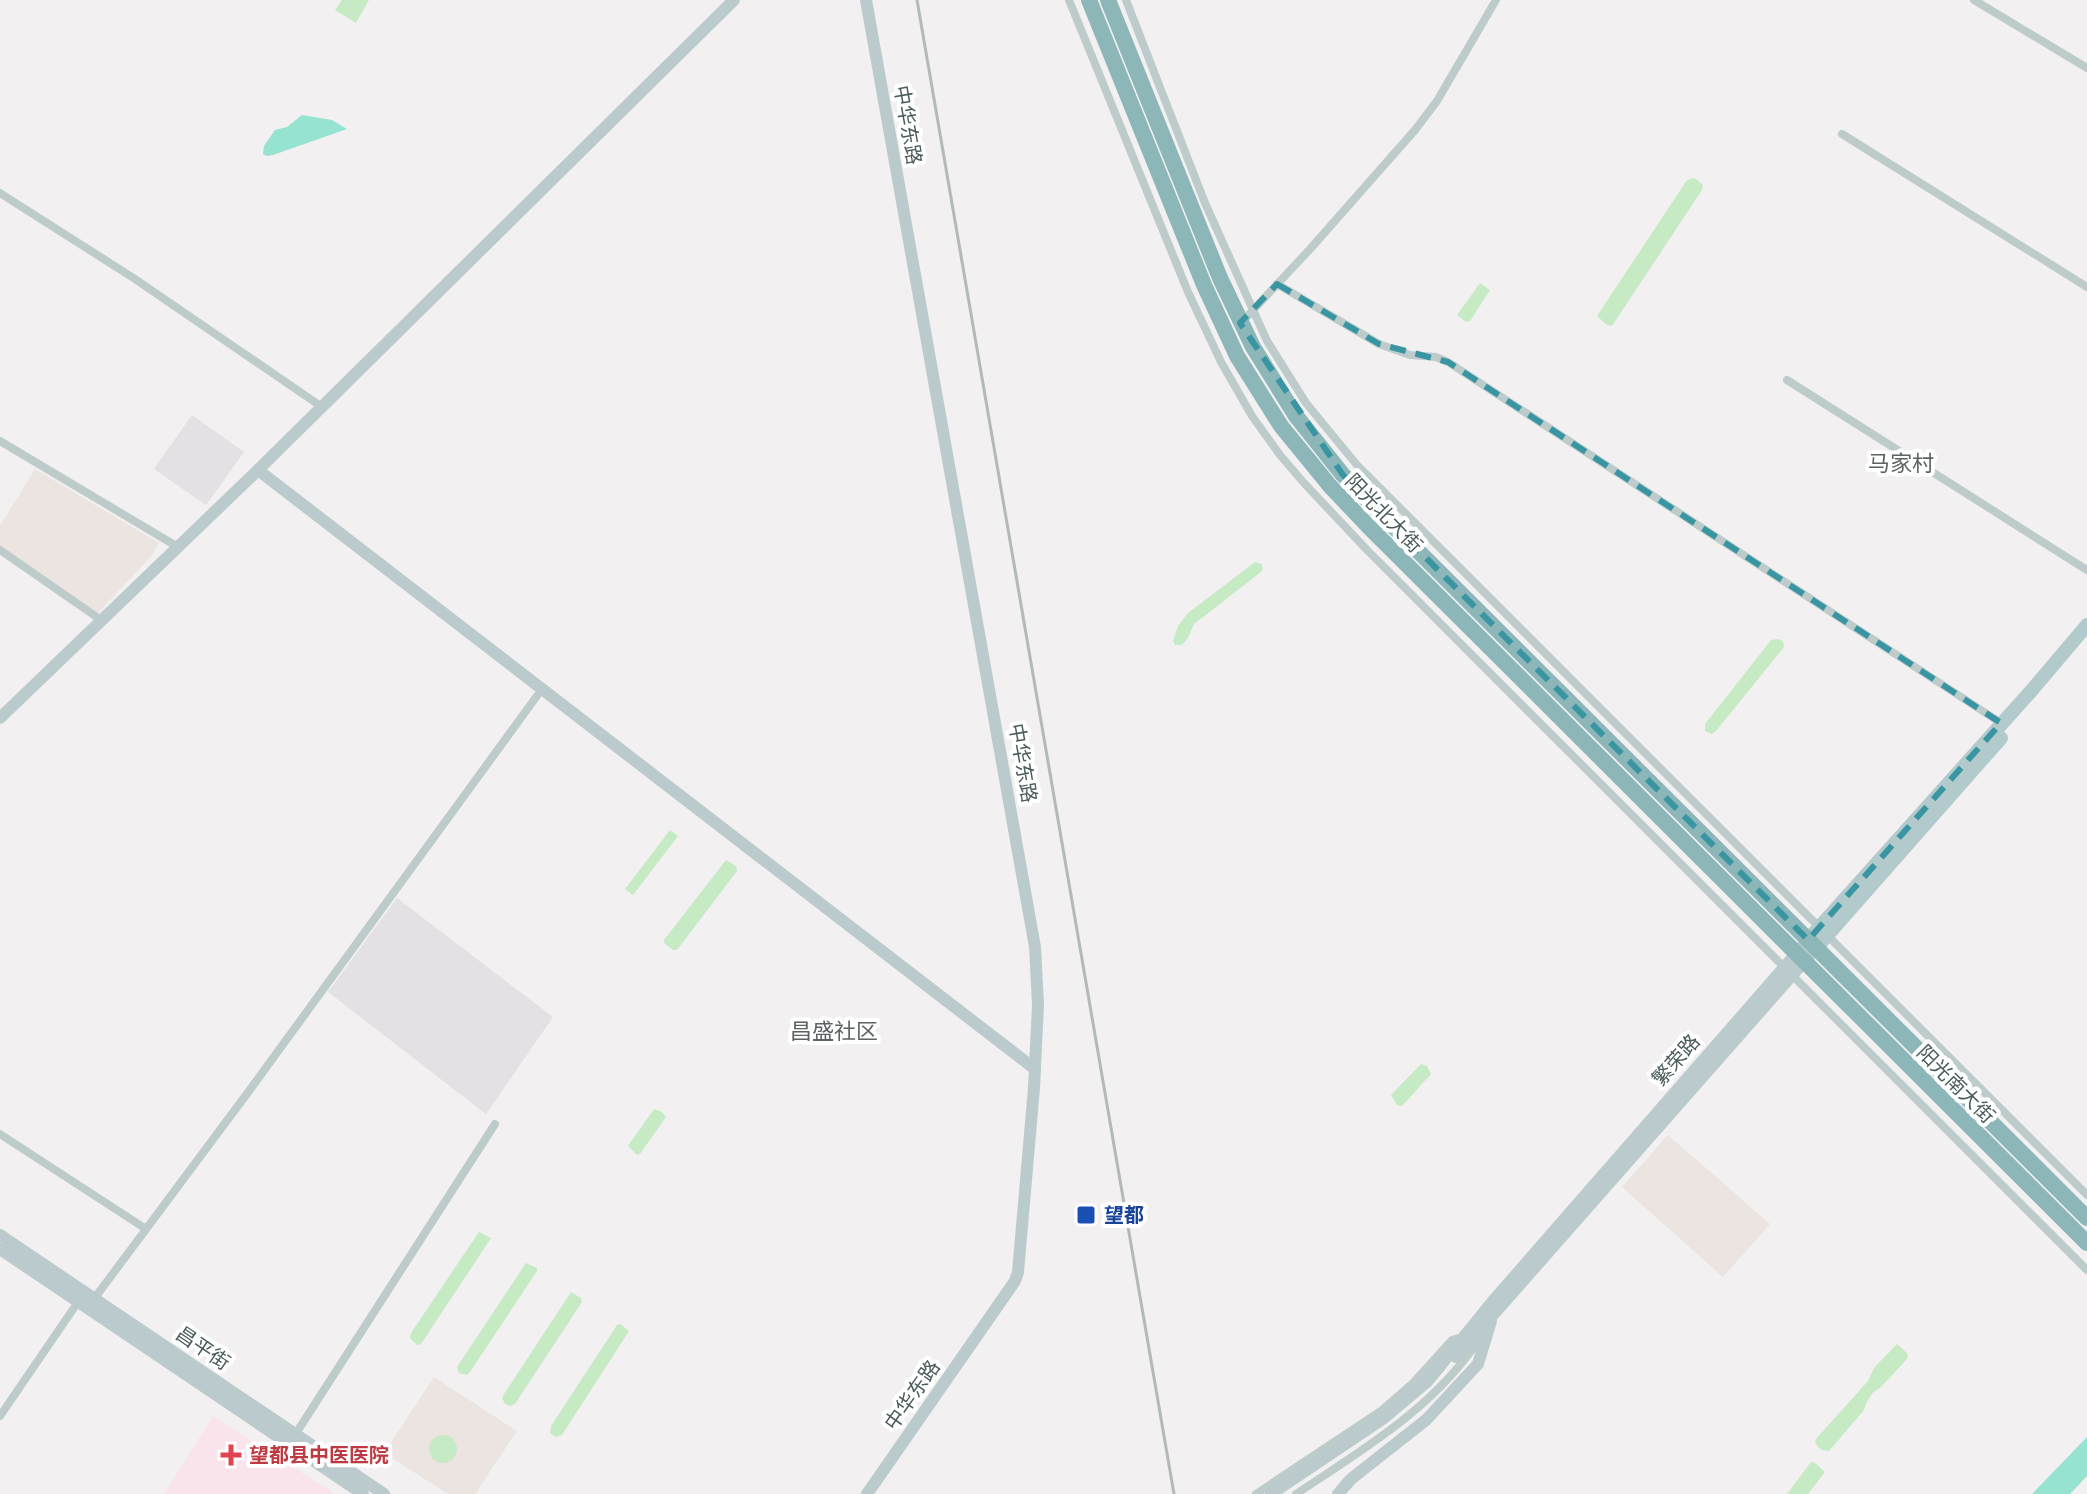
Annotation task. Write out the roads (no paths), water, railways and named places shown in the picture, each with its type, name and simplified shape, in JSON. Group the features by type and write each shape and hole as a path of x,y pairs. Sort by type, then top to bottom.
{"highway":[{"name":"阳光北大街","path":"1089,0 1215,310 1237,356 1281,426 1330,486 1368,526 1800,957"},
{"name":"阳光北大街","path":"1108,0 1240,323 1289,407 1343,475 1812,944"},
{"name":"阳光南大街","path":"1812,944 2087,1218"},
{"name":"阳光南大街","path":"1800,957 2087,1243"}],"main road":[{"name":"繁荣路","path":"1812,944 2087,625"},
{"name":"繁荣路","path":"1823,931 2087,639"}],"street":[{"path":"0,718 258,470 734,0"},
{"name":"中华东路","path":"866,0 1035,947 1038,1005 1015,1281 867,1494"},
{"path":"1069,0 1201,322 1261,430 1330,512 2087,1270"},
{"path":"1126,0 1205,203 1267,341 1306,403 1357,465 2087,1195"},
{"path":"1240,323 1415,130 1437,101 1496,0"},
{"path":"1974,0 2087,68"},
{"path":"1842,134 2087,287"},
{"path":"0,193 135,279 322,407"},
{"path":"1277,284 1379,344 1410,355 1436,357 1448,362 2001,723"},
{"path":"1787,380 2087,570"},
{"path":"0,441 178,547"},
{"path":"258,470 1035,1069"},
{"path":"0,550 101,620"},
{"path":"94,1299 542,689"},
{"name":"繁荣路","path":"1271,1494 1402,1404 1427,1382 1493,1301 1812,944"},
{"name":"繁荣路","path":"1281,1494 1398,1415 1431,1385 1492,1318 1788,970"},
{"path":"295,1435 495,1124"},
{"path":"0,1134 146,1229"},
{"name":"昌平街","path":"0,1235 384,1494"},
{"name":"昌平街","path":"0,1249 363,1494"},
{"path":"0,1416 78,1302"},
{"path":"1296,1494 1377,1441 1413,1413 1470,1353 1492,1318"},
{"path":"1338,1494 1351,1479 1426,1420 1478,1364 1492,1318"},
{"path":"1256,1494 1382,1410 1413,1383 1452,1340 1463,1337"}],"railway":[{"path":"917,0 1174,1494"}],"place":[{"name":"望都","path":"1086,1215"},
{"name":"望都县中医医院","path":"231,1455"}],"district":[{"name":"马家村","path":"1901,463"},
{"name":"昌盛社区","path":"834,1031"}]}
